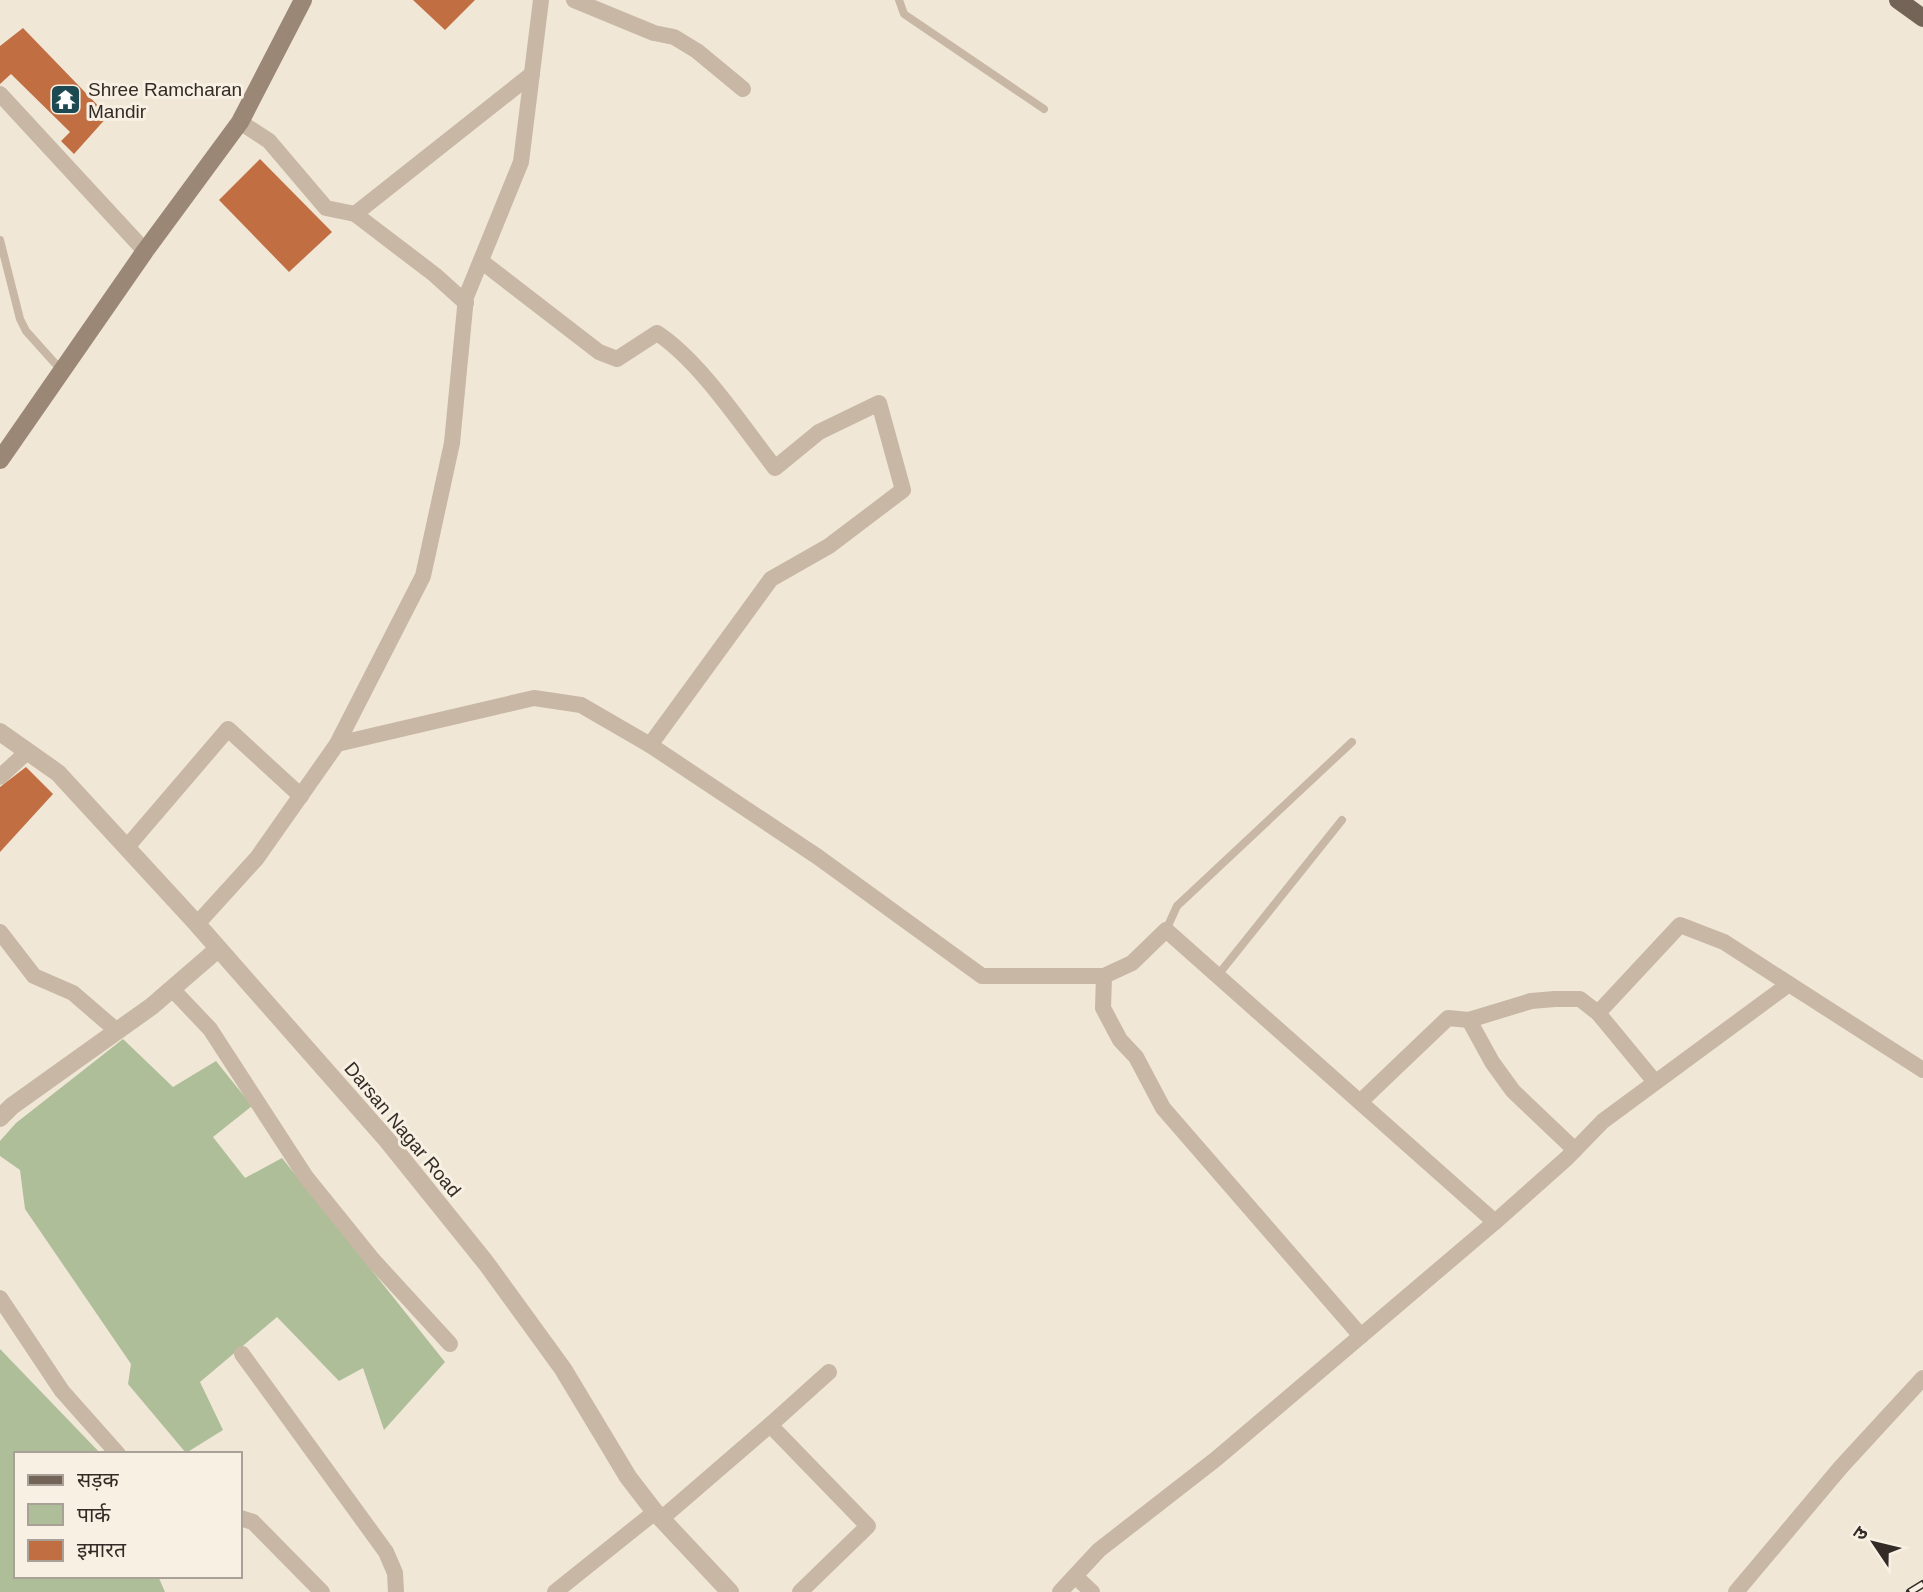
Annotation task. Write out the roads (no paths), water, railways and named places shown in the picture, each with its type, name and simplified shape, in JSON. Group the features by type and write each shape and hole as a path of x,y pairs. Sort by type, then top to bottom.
{"main road":[{"path":"0,460 145,251 240,122 303,0"},
{"path":"1898,0 1923,18"}],"street":[{"path":"198,924 257,858 337,744 423,576 452,443 466,303 522,162 541,0"},
{"path":"574,0 654,33 674,37 697,51 743,89"},
{"path":"355,214 532,74"},
{"path":"0,94 145,251"},
{"path":"240,122 269,141 326,208 355,214 435,275 466,303"},
{"path":"481,261 599,352 617,359 657,333 668,341 722,399 775,468 819,432 879,403 903,490 829,547 771,579 650,745"},
{"path":"337,744 534,698 582,705 650,745 818,857 982,976 1104,976 1132,963 1166,930 1362,1101 1495,1222"},
{"path":"127,847 228,729 301,796"},
{"name":"Darsan Nagar Road","path":"0,732 58,773 198,924 387,1140 486,1263 564,1369 628,1477 658,1515 730,1592"},
{"path":"0,777 28,751"},
{"path":"1598,1013 1680,925 1724,942 1923,1070"},
{"path":"0,932 34,976 73,993 117,1031"},
{"path":"0,1118 12,1105 172,989 218,949"},
{"path":"1104,976 1103,1008 1120,1040 1136,1057 1163,1108 1361,1336"},
{"path":"1060,1592 1099,1549 1216,1459 1361,1336 1495,1222 1576,1150 1603,1121 1788,984"},
{"path":"172,989 210,1030 306,1177 373,1260 450,1344"},
{"path":"1362,1101 1448,1018 1469,1020 1531,1001 1555,999 1580,999 1598,1013 1655,1082"},
{"path":"1469,1020 1492,1062 1513,1091 1576,1150"},
{"path":"0,1298 62,1391 116,1452"},
{"path":"242,1353 386,1552 396,1573 396,1592"},
{"path":"555,1592 658,1515 770,1425 828,1372"},
{"path":"1736,1592 1841,1467 1923,1378"},
{"path":"770,1425 868,1526 800,1592"},
{"path":"242,1519 253,1522 322,1592"},
{"path":"1075,1576 1092,1592"}],"lane":[{"path":"899,0 904,14 1044,109"},
{"path":"0,240 20,319 26,331 61,371"},
{"path":"1166,930 1177,906 1352,742"},
{"path":"1218,975 1342,820"}],"railway":[{"path":"1910,1592 1923,1584"}],"place":[{"name":"Shree Ramcharan Mandir","path":"65,100"}]}
